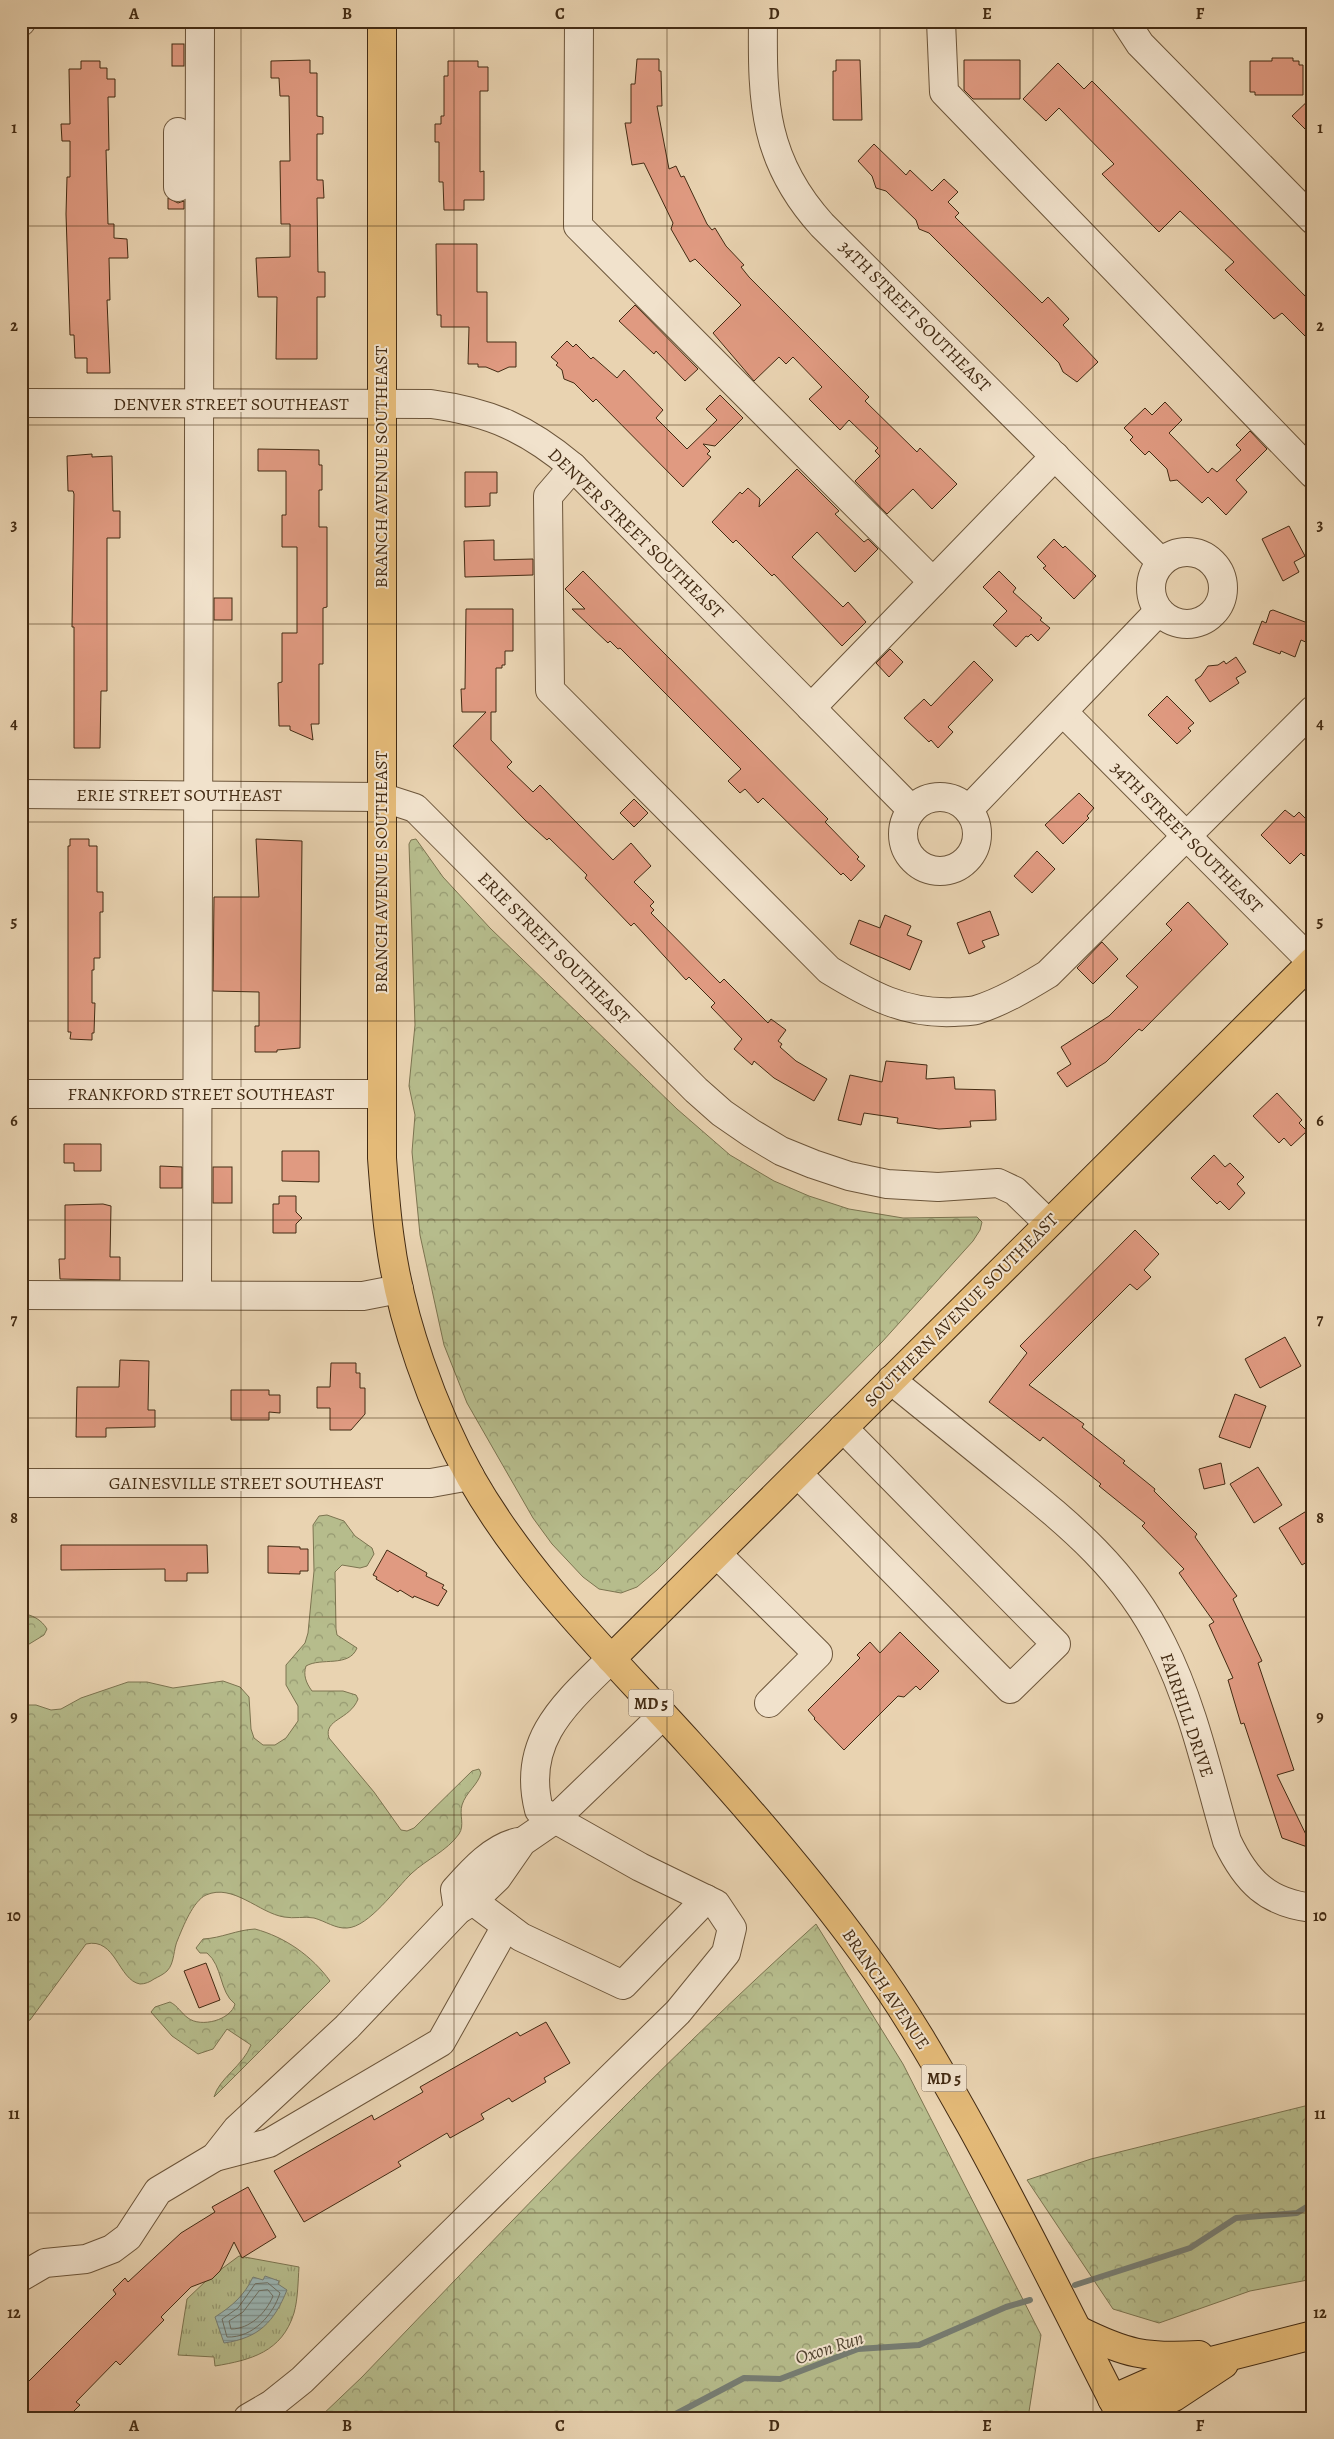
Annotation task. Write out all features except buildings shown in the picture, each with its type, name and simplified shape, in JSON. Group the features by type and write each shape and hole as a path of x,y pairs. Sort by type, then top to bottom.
{"main road":[{"name":"BRANCH AVENUE SOUTHEAST","path":"382,21 380,1094 382,1158 390,1240 411,1334 430,1385 470,1476 501,1525 542,1582 611,1659"},
{"name":"SOUTHERN AVENUE SOUTHEAST","path":"611,1659 1312,962"},
{"name":"BRANCH AVENUE","path":"611,1659 663,1715 815,1888 899,2003 930,2052 987,2154 1120,2411"},
{"path":"1078,2330 1113,2346 1141,2355 1173,2356 1240,2353"},
{"path":"1120,2411 1176,2371 1313,2335"},
{"path":"1120,2411 1188,2389 1240,2353"},
{"path":"1174,2418 1188,2389"}],"street":[{"path":"197,1295 197,795 200,404 189,160 200,21"},
{"path":"579,21 578,226 933,582"},
{"name":"34TH STREET SOUTHEAST","path":"763,21 766,116 778,156 796,193 822,225 1161,562"},
{"path":"941,21 944,92 1313,474"},
{"path":"1125,21 1140,44 1313,220"},
{"path":"178,132 189,160 178,187"},
{"name":"DENVER STREET SOUTHEAST","path":"21,403 431,404 484,414 530,434 573,467 911,809"},
{"path":"811,708 1055,456"},
{"path":"573,467 548,496 550,690 829,970 866,992 900,1006 940,1012 974,1011 1010,997 1048,974 1313,710"},
{"path":"1178,552 1198,553 1215,564 1221,575 1224,588 1215,612 1205,620 1193,624 1180,624 1168,619 1158,611 1152,599 1150,586 1153,573 1161,562 1178,552"},
{"path":"968,809 1158,611"},
{"name":"34TH STREET SOUTHEAST","path":"1063,712 1312,962"},
{"name":"ERIE STREET SOUTHEAST","path":"21,794 381,796 416,808 696,1090 722,1113 751,1133 781,1151 813,1164 874,1182 938,1187 998,1183 1015,1191 1048,1223"},
{"path":"933,796 946,796 958,801 968,809 975,821 978,833 972,852 959,866 946,871 933,871 921,866 910,858 904,847 902,834 904,821 911,809 921,801 933,796"},
{"name":"FRANKFORD STREET SOUTHEAST","path":"21,1094 380,1094"},
{"path":"21,1295 363,1296 400,1289"},
{"name":"FAIRHILL DRIVE","path":"890,1380 1034,1496 1103,1557 1135,1597 1162,1644 1184,1696 1227,1841 1237,1862 1262,1890 1276,1900 1291,1906 1313,1908"},
{"path":"798,1474 1010,1689 1056,1644 843,1428"},
{"name":"GAINESVILLE STREET SOUTHEAST","path":"21,1484 431,1483 470,1476"},
{"path":"717,1554 818,1654 769,1703"},
{"path":"248,2418 272,2404 302,2380 678,2012 726,1953 732,1928 716,1904 640,1867 539,1810 535,1797 537,1753 545,1733 571,1700 611,1659"},
{"path":"215,2157 237,2129 347,2027 466,1906 497,1878 522,1842 554,1820 663,1715"},
{"path":"466,1906 506,1926 521,1937 623,1985 706,1899"},
{"path":"21,2277 45,2263 86,2259 112,2249 128,2237 158,2191 215,2157 269,2143 441,2042 506,1926"}],"green space":[{"path":"416,839 443,877 490,928 677,1109 730,1155 774,1181 809,1196 849,1209 903,1218 977,1217 982,1222 980,1230 973,1241 882,1342 657,1570 637,1587 621,1593 599,1589 583,1577 552,1544 533,1518 467,1403 444,1345 420,1235 412,1152 415,1115 409,1086 415,1025 409,844 411,840"},
{"path":"327,1515 344,1521 355,1536 372,1548 374,1554 367,1566 360,1568 342,1565 335,1572 337,1635 357,1648 348,1658 312,1663 306,1666 305,1669 306,1679 312,1691 343,1691 356,1695 358,1699 349,1711 330,1727 328,1732 329,1738 374,1792 401,1830 407,1831 414,1828 472,1771 479,1769 481,1773 462,1805 461,1831 449,1845 412,1873 382,1906 355,1926 343,1928 314,1918 284,1917 236,1896 216,1892 201,1898 193,1908 176,1943 170,1968 149,1982 142,1984 133,1981 126,1975 104,1947 96,1944 86,1944 30,2020 21,2023 21,1705 36,1705 51,1710 61,1709 81,1698 128,1682 147,1682 173,1688 223,1681 240,1687 249,1697 251,1729 254,1738 263,1745 275,1745 286,1738 298,1721 298,1706 286,1685 286,1665 305,1643 308,1633 314,1571 313,1525 319,1516"},
{"path":"21,1613 36,1618 47,1629 44,1635 21,1649"},
{"path":"816,1924 903,2064 1041,2335 1028,2418 319,2418 362,2377 529,2204 699,2033"},
{"path":"255,1929 287,1942 315,1963 330,1981 214,2097 221,2084 243,2059 251,2045 227,2029 213,2049 198,2054 172,2036 151,2012 155,2007 170,2002 194,2021 215,2021 228,2014 235,2004 226,1993 212,1958 207,1953 200,1953 196,1948 203,1939"},
{"path":"1313,2104 1313,2279 1250,2291 1159,2323 1113,2309 1027,2180 1091,2159"},
{"path":"239,2256 299,2267 296,2302 289,2326 282,2337 264,2352 241,2361 215,2366 214,2357 178,2355 187,2299 208,2279"}],"water":[{"path":"265,2276 279,2281 278,2284 287,2290 277,2311 264,2327 256,2332 236,2341 224,2343 215,2317 237,2300 246,2290 253,2277 263,2280"}],"waterway":[{"name":"Oxon Run","path":"1075,2285 1190,2248 1236,2218 1297,2213 1313,2203"},
{"name":"Oxon Run","path":"668,2418 744,2378 780,2379 858,2349 919,2345 1006,2307 1030,2300"}]}
